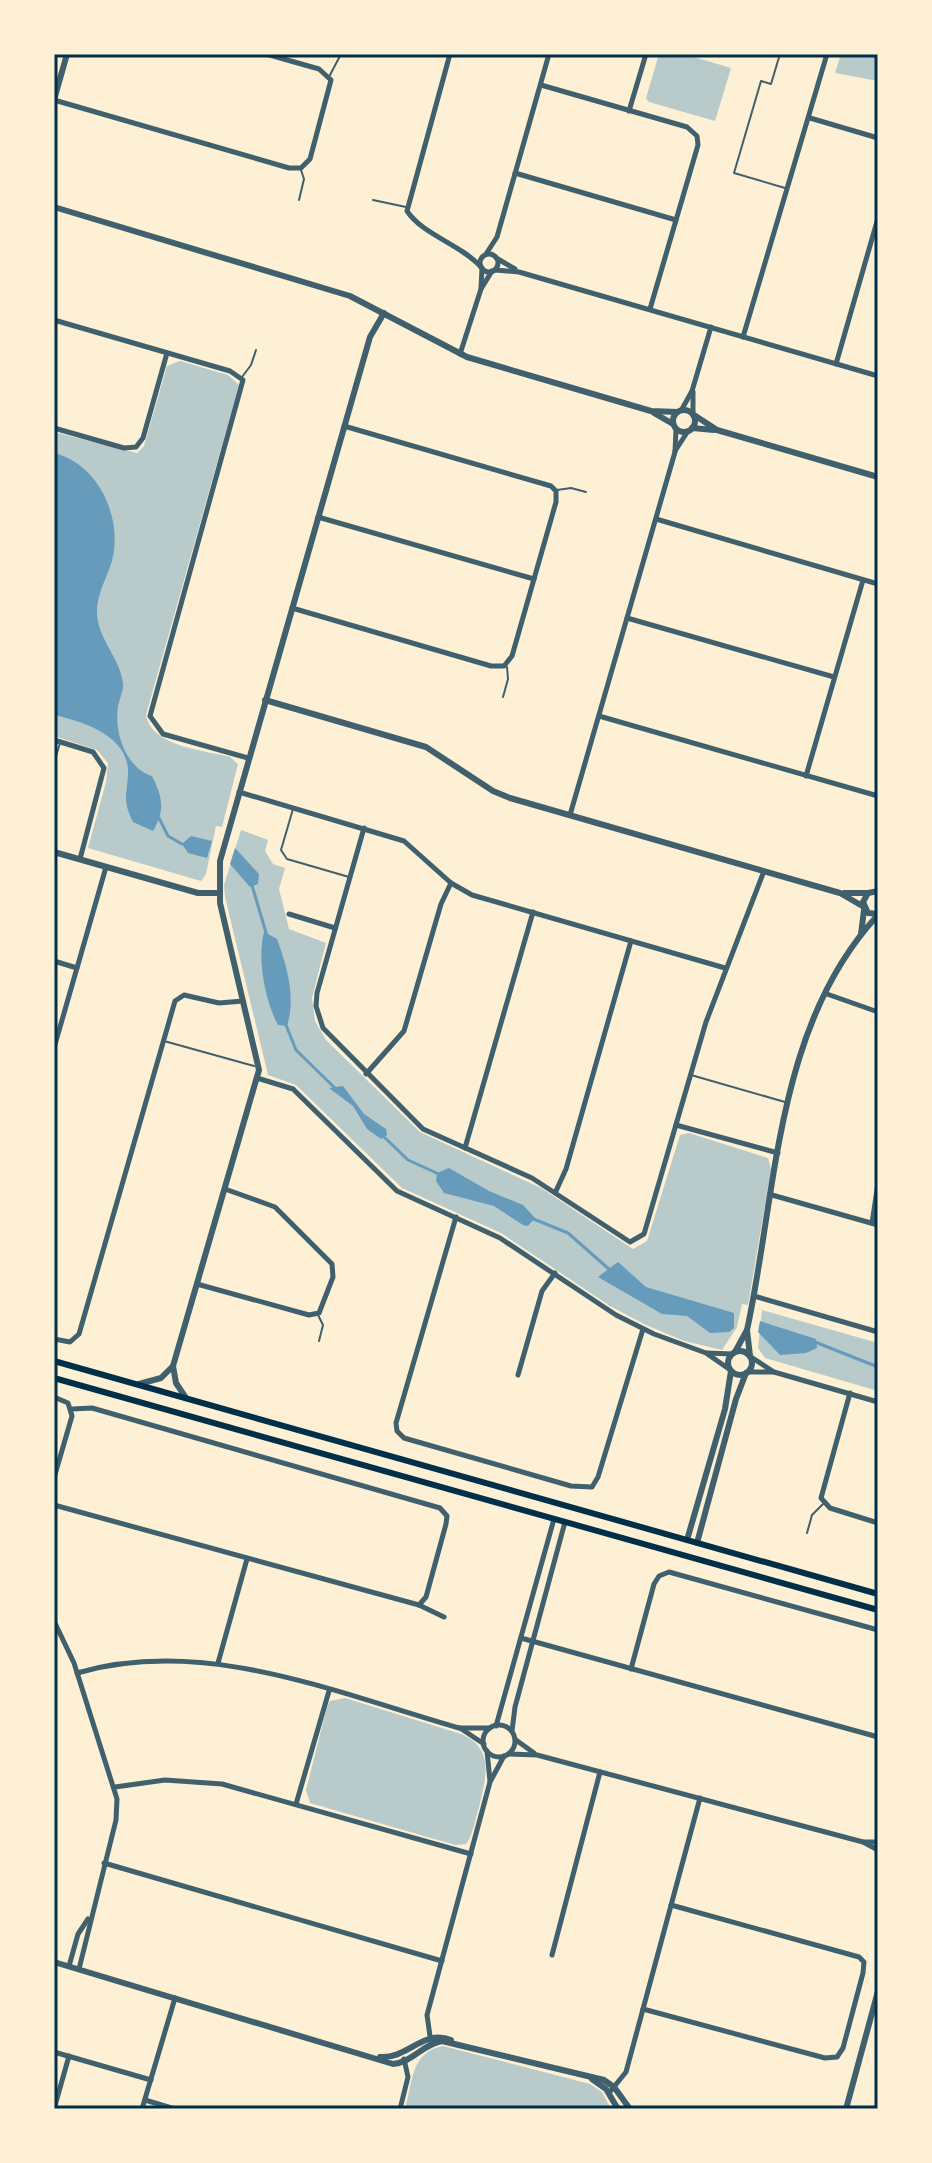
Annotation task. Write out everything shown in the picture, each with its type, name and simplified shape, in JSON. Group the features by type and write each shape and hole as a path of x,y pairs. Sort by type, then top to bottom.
{"main road":[{"path":"54,1361 878,1594"},
{"path":"54,1378 878,1610"},
{"path":"554,1519 563,1505"},
{"path":"563,1505 565,1522"},
{"path":"687,1540 688,1557"},
{"path":"688,1557 697,1543"}],"street":[{"path":"67,54 54,100 289,168 301,168 310,159 330,89 329,76 319,69 266,54"},
{"path":"450,54 407,207 415,220 467,252 481,267 519,272 878,376"},
{"path":"460,354 481,289 494,270 497,237 549,54"},
{"path":"629,111 646,54"},
{"path":"743,337 827,54"},
{"path":"541,85 687,127 697,136 698,145 650,310"},
{"path":"810,118 878,138"},
{"path":"515,173 676,220"},
{"path":"54,210 338,292 460,354 651,411 675,427 717,430 878,477"},
{"path":"836,364 878,218"},
{"path":"481,289 484,254 497,237"},
{"path":"467,252 497,258 519,272"},
{"path":"186,1398 176,1383 173,1366 259,1067 219,893 221,854 372,331 384,313"},
{"path":"54,320 242,377 243,388 150,716 163,734 248,758"},
{"path":"570,815 675,452 675,427 680,410 692,391 711,327"},
{"path":"54,428 124,448 136,447 143,438 167,353"},
{"path":"675,452 690,430 694,414 692,391"},
{"path":"651,411 680,410 694,414 717,430"},
{"path":"292,608 491,666 506,665 556,502 556,491 546,484 344,426"},
{"path":"318,517 534,579"},
{"path":"656,519 878,584"},
{"path":"806,776 863,580"},
{"path":"627,618 834,677"},
{"path":"265,700 426,747 493,791 840,893 870,914 878,915"},
{"path":"599,716 878,796"},
{"path":"57,741 93,752 104,768 80,859"},
{"path":"238,792 364,828 411,845 451,883 472,895 725,968"},
{"path":"364,828 318,986 317,1011 327,1033 419,1126 556,1191 620,1237 633,1242 645,1231 725,968 764,871"},
{"path":"54,852 198,893 219,893"},
{"path":"54,1048 106,867"},
{"path":"366,1074 402,1036 443,896 451,883"},
{"path":"861,934 863,899 878,883"},
{"path":"840,893 872,892"},
{"path":"465,1148 533,912"},
{"path":"289,914 335,928"},
{"path":"687,1540 728,1397 734,1353 747,1330 787,1102 802,1052 827,994 861,934 878,915"},
{"path":"556,1191 566,1169 631,941"},
{"path":"54,961 77,968"},
{"path":"827,994 878,1012"},
{"path":"54,1339 75,1340 175,1001 181,996 219,1003 243,1001"},
{"path":"257,1078 293,1089 397,1191 511,1244 599,1305 643,1329 706,1353 737,1375 774,1372"},
{"path":"676,1125 778,1153"},
{"path":"772,1195 875,1224 878,1183"},
{"path":"197,1284 303,1314 318,1314 329,1292 334,1273 332,1264 270,1204 225,1189"},
{"path":"456,1217 396,1423 397,1431 404,1438 589,1488 597,1481 643,1329"},
{"path":"518,1375 542,1291 555,1273"},
{"path":"754,1296 878,1332"},
{"path":"697,1543 736,1399 752,1365 747,1330"},
{"path":"706,1353 734,1353 750,1357 774,1372 878,1402"},
{"path":"135,1384 159,1379 173,1366"},
{"path":"850,1393 822,1492 824,1504 878,1523"},
{"path":"54,1397 68,1403 72,1409 54,1478"},
{"path":"72,1409 92,1408 440,1508 447,1516 446,1524 426,1597 419,1605"},
{"path":"54,1505 419,1605 444,1617"},
{"path":"484,1744 493,1727 521,1638 554,1519"},
{"path":"537,1755 515,1740 512,1731 532,1641 565,1522"},
{"path":"218,1663 247,1559"},
{"path":"631,1669 654,1584 665,1573 878,1630"},
{"path":"54,1621 77,1673 115,1787 116,1820 88,1919 88,1937 79,1969"},
{"path":"521,1638 878,1737"},
{"path":"77,1673 143,1661 218,1663 329,1691 459,1728 484,1744 490,1782"},
{"path":"296,1804 329,1691"},
{"path":"459,1728 493,1727 512,1731"},
{"path":"430,2041 427,2019 490,1782 515,1740"},
{"path":"487,1751 506,1755 537,1755 863,1842 878,1850"},
{"path":"552,1955 600,1772"},
{"path":"115,1787 195,1780 253,1791 471,1854"},
{"path":"612,2090 626,2072 700,1798"},
{"path":"863,1842 878,1842"},
{"path":"104,1863 442,1961"},
{"path":"643,2009 825,2058 836,2058 843,2048 864,1969 859,1957 671,1905"},
{"path":"69,1966 78,1934 88,1919"},
{"path":"54,1962 371,2056 404,2058 430,2041 444,2037 589,2077 612,2090 628,2108"},
{"path":"846,2109 878,1991"},
{"path":"142,2109 175,1998"},
{"path":"54,2052 151,2080"},
{"path":"54,2109 69,2056"},
{"path":"400,2109 408,2077 404,2058"},
{"path":"612,2090 618,2109"},
{"path":"145,2100 175,2109"}],"lane":[{"path":"329,76 341,54"},
{"path":"780,54 771,84 761,81 734,173 787,188"},
{"path":"299,200 304,179 301,168"},
{"path":"373,200 407,207"},
{"path":"242,377 251,365 256,350"},
{"path":"556,491 571,488 586,492"},
{"path":"503,697 509,676 506,665"},
{"path":"54,763 57,741"},
{"path":"293,808 281,850 287,859 350,877"},
{"path":"163,1041 259,1067"},
{"path":"690,1075 787,1102"},
{"path":"318,1314 323,1325 319,1341"},
{"path":"807,1533 812,1515 824,1504"}],"shaded area":[{"path":"659,54 684,54 731,68 715,121 649,102 646,98"},
{"path":"841,54 878,54 878,81 835,73"},
{"path":"180,361 228,375 239,385 146,715 150,726 168,741 230,757 238,764 222,827 216,826 206,874 201,881 88,848 106,782 108,763 97,750 54,736 54,432 137,453 144,446 167,366"},
{"path":"241,830 268,840 265,851 273,864 285,868 279,889 289,929 326,943 312,998 315,1021 326,1040 420,1132 541,1188 633,1249 647,1241 680,1135 689,1133 768,1158 771,1169 748,1305 742,1304 737,1327 722,1350 684,1341 646,1325 610,1306 501,1233 402,1188 296,1085 268,1075 225,897 224,885"},
{"path":"762,1310 878,1343 878,1391 765,1358 758,1348"},
{"path":"345,1698 461,1734 479,1747 485,1775 474,1826 466,1844 455,1845 310,1803 306,1790 327,1707 330,1701"},
{"path":"443,2046 590,2084 602,2092 611,2109 405,2109 419,2062 432,2049"}],"water":[{"path":"54,453 84,468 104,495 110,511 115,544 98,600 98,623 123,683 117,717 120,738 135,766 152,776 160,798 161,810 153,831 133,822 126,798 127,761 113,740 90,726 54,715"},
{"path":"191,836 212,841 207,858 188,853 182,844"},
{"path":"235,848 259,874 258,884 250,887 230,864"},
{"path":"264,932 277,939 287,971 291,1004 287,1026 278,1025 266,992 261,955"},
{"path":"343,1086 364,1114 386,1129 387,1135 381,1139 367,1129 353,1106 329,1088"},
{"path":"449,1168 489,1191 523,1205 535,1218 528,1226 523,1225 494,1206 444,1193 436,1181 437,1173"},
{"path":"618,1262 646,1287 734,1313 734,1328 729,1332 710,1333 687,1316 662,1314 598,1277"},
{"path":"760,1321 816,1339 817,1348 806,1353 780,1355 758,1332"}],"waterway":[{"path":"159,818 168,836 182,844"},
{"path":"251,882 267,936"},
{"path":"286,1025 296,1050 337,1090"},
{"path":"382,1135 408,1160 441,1175"},
{"path":"531,1218 568,1233 610,1270"},
{"path":"815,1342 878,1367"}]}
